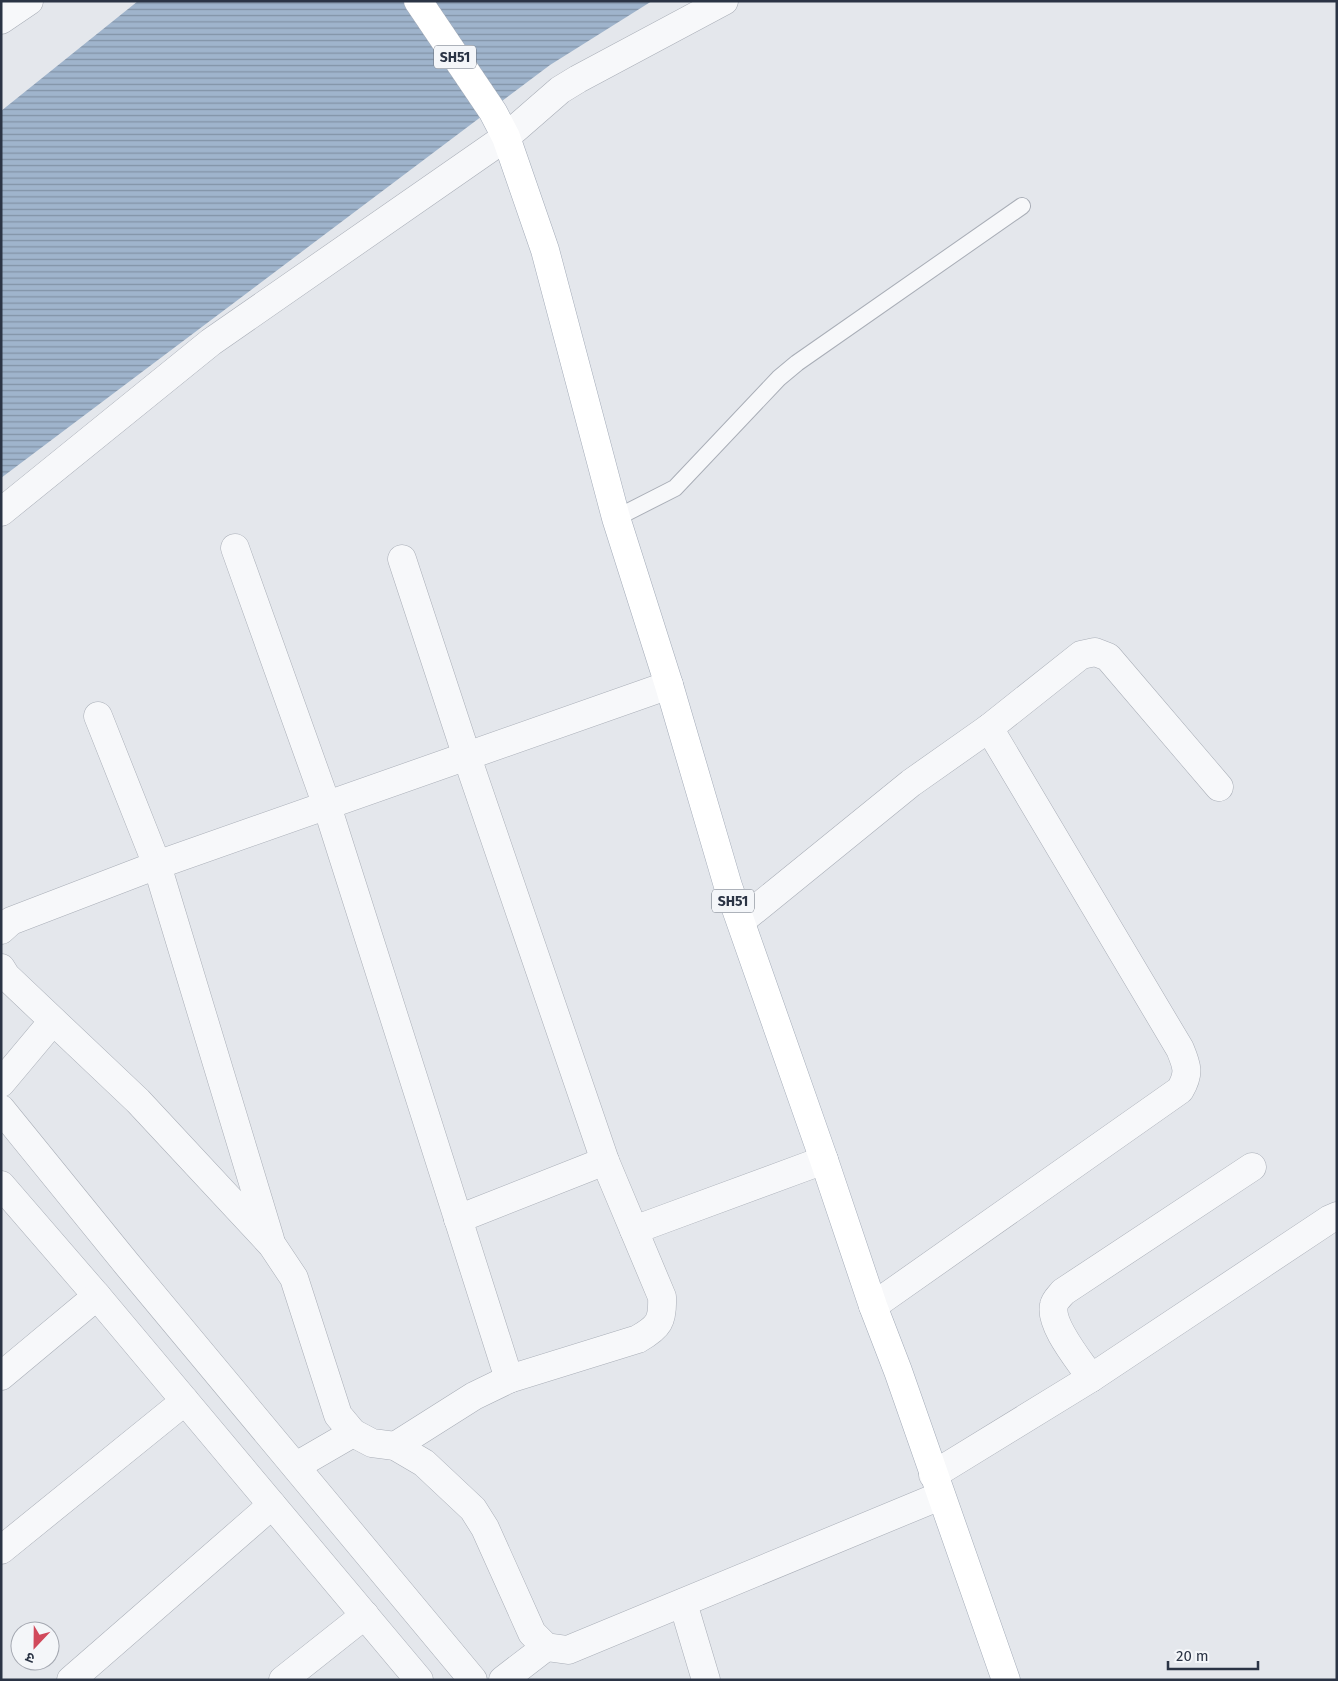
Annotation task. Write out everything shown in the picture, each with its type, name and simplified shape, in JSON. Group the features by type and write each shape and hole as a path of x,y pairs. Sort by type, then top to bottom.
{"main road":[{"name":"SH51","path":"418,1 492,112 506,137 545,250 616,518 728,886 873,1306 1006,1680"}],"street":[{"path":"1,20 29,1"},
{"path":"1,512 211,342 506,137 560,90 724,1"},
{"path":"235,548 327,806 509,1379"},
{"path":"395,1446 474,1396 509,1379 638,1339 654,1330 663,1315 662,1297 605,1161 467,757 402,558"},
{"path":"741,921 911,783 989,728 1081,655 1095,652 1108,657 1219,787"},
{"path":"1,930 10,921 157,864 467,757 668,685"},
{"path":"98,716 157,864 272,1245"},
{"path":"873,1306 1180,1090 1186,1079 1187,1065 1180,1049 989,728"},
{"path":"1,968 6,976 138,1101 272,1245 294,1278 338,1415 353,1433 372,1443 395,1446 424,1463 473,1509 485,1528 532,1632 546,1648"},
{"path":"1,1083 53,1021"},
{"path":"1,1109 126,1263 473,1680"},
{"path":"634,1230 824,1160"},
{"path":"458,1219 605,1161"},
{"path":"1091,1378 1058,1328 1053,1315 1054,1303 1063,1292 1252,1167"},
{"path":"4,1191 97,1296 419,1680"},
{"path":"503,1680 546,1648 568,1650 683,1603 936,1485 1091,1378 1337,1216"},
{"path":"1,1376 97,1296"},
{"path":"1,1550 185,1401"},
{"path":"296,1466 353,1433"},
{"path":"71,1680 272,1505"},
{"path":"683,1603 706,1680"},
{"path":"282,1680 365,1615"}],"lane":[{"path":"616,518 675,488 779,378 797,363 1022,206"}],"water":[{"path":"138,1 652,1 550,65 1,478 1,111"}]}
